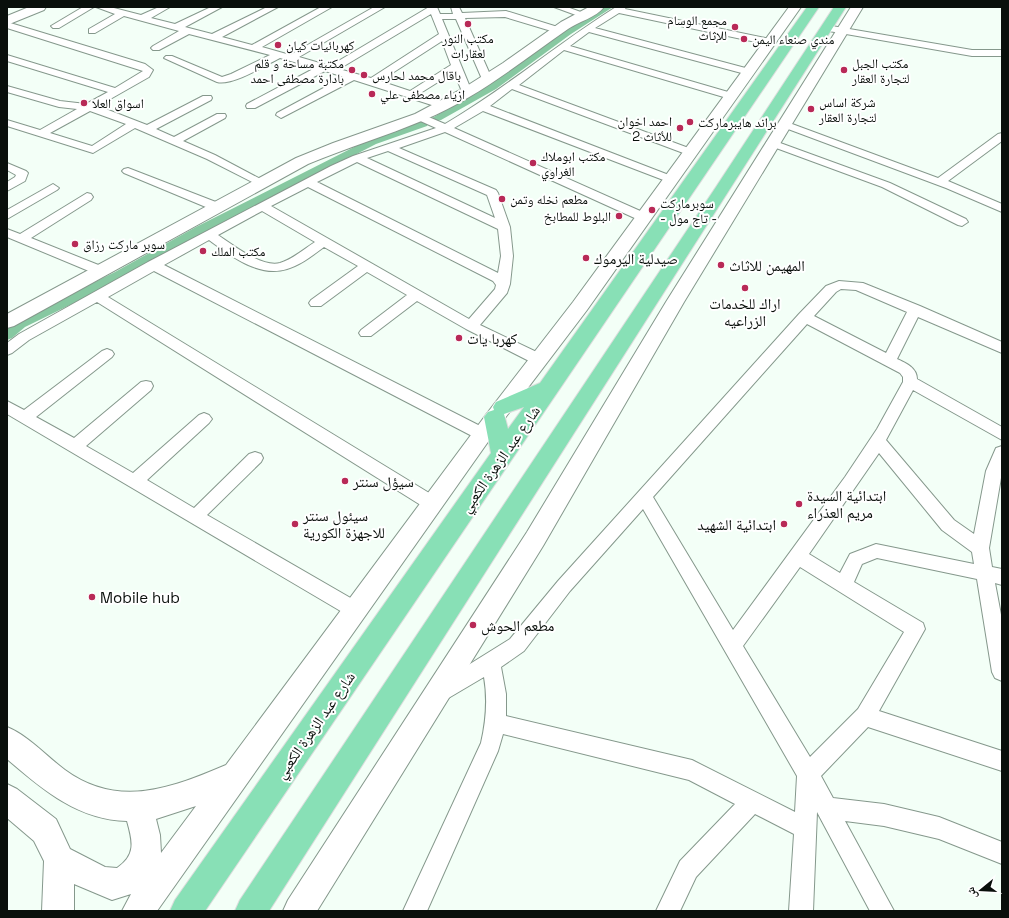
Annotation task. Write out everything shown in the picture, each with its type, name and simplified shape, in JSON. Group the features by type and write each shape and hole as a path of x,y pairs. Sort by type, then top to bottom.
{"main road":[{"name":"شارع عبد الزهرة الكعبي","path":"186,911 813,7"},
{"path":"251,911 724,187 834,30 840,7"},
{"path":"693,180 707,187 724,187"},
{"path":"673,208 692,211 700,217 702,221"},
{"path":"502,455 493,420 549,388"}],"street":[{"path":"7,11 16,7"},
{"path":"56,26 90,7"},
{"path":"100,7 291,58 412,94 441,105"},
{"path":"143,18 166,7"},
{"path":"177,27 218,7"},
{"path":"214,37 274,7"},
{"path":"253,48 328,7"},
{"path":"291,58 381,7"},
{"path":"558,7 585,22 749,72"},
{"path":"7,350 24,337 97,296 308,182 357,158 447,128 513,86 564,47 598,7"},
{"path":"138,911 493,420 540,360 796,7"},
{"path":"299,911 534,539 675,302 784,124 834,30 857,7"},
{"path":"7,21 30,8"},
{"path":"7,322 217,207 316,155 420,117 467,92 558,30 585,22 620,8 770,42"},
{"path":"251,106 327,69 433,10 506,14 558,30"},
{"path":"433,10 467,92"},
{"path":"456,11 487,79"},
{"path":"92,32 123,13"},
{"path":"7,25 142,66 148,70 145,76 85,108 41,134"},
{"path":"156,48 188,30"},
{"path":"834,30 972,53 1002,53"},
{"path":"372,82 444,35"},
{"path":"564,47 731,96"},
{"path":"169,58 221,80 235,76 278,55"},
{"path":"7,58 116,91"},
{"path":"412,94 457,66"},
{"path":"282,115 351,77"},
{"path":"513,86 690,152"},
{"path":"7,89 58,104 110,113 147,128 262,183"},
{"path":"147,128 208,98"},
{"path":"482,107 670,180"},
{"path":"175,141 221,116"},
{"path":"420,117 643,217"},
{"path":"7,123 93,150 134,124"},
{"path":"784,124 940,182 1002,208"},
{"path":"940,182 1002,136"},
{"path":"772,143 886,185 962,222"},
{"path":"390,148 492,193 504,227 507,256 503,284 502,290 471,326"},
{"path":"357,158 504,227"},
{"path":"7,166 22,173 21,179 7,187"},
{"path":"128,171 217,207"},
{"path":"308,182 498,278 503,284"},
{"path":"7,215 53,188"},
{"path":"22,238 87,197"},
{"path":"262,206 471,326 540,360"},
{"path":"7,232 101,271"},
{"path":"210,235 256,263 268,268 285,266 324,242"},
{"path":"153,265 493,420"},
{"path":"316,303 367,266"},
{"path":"434,697 490,664 517,645 564,586 804,317 831,289 839,285 858,286 915,309 1002,348"},
{"path":"366,333 416,294"},
{"path":"97,296 433,504"},
{"path":"889,361 915,309"},
{"path":"732,646 851,482 878,441 910,382 910,376 905,369 804,317"},
{"path":"24,418 107,354"},
{"path":"910,382 1002,434"},
{"path":"74,446 146,386"},
{"path":"7,407 355,610"},
{"path":"134,482 204,419"},
{"path":"878,441 948,525 980,548 994,575 1002,672"},
{"path":"980,548 994,471 1002,452"},
{"path":"195,517 255,458"},
{"path":"644,496 808,774 882,911"},
{"path":"844,585 856,559 876,551 994,575"},
{"path":"797,556 916,628 886,683 865,716 808,774 801,911"},
{"path":"415,911 492,744 496,723 496,685 490,664"},
{"path":"865,716 1002,761"},
{"path":"496,723 692,770 806,829"},
{"path":"7,741 71,792 112,807 138,807 193,793 237,775"},
{"path":"7,799 46,830 59,860 58,911"},
{"path":"668,911 688,869 752,801"},
{"path":"59,860 111,884 127,880 142,867 148,848 138,807"},
{"path":"827,808 884,815 938,828 1002,853"}],"waterway":[{"path":"437,118 492,87 568,32 609,7"},
{"path":"7,335 20,324 120,275 200,230 372,142 423,124"}],"place":[{"name":"مكتب النور لعقارات","path":"468,24"},
{"name":"مجمع الوسام للإثاث","path":"735,27"},
{"name":"مندي صنعاء اليمن","path":"744,39"},
{"name":"كهربائيات كيان","path":"278,45"},
{"name":"مكتبة مساحة و قلم بادارة مصطفى احمد","path":"352,70"},
{"name":"مكتب الجبل لتجارة العقار","path":"844,70"},
{"name":"باقال محمد لحارس","path":"364,75"},
{"name":"ازياء مصطفى علي","path":"372,94"},
{"name":"اسواق العلا","path":"84,103"},
{"name":"شركة اساس لتجارة العقار","path":"811,109"},
{"name":"براند هايبرماركت","path":"690,122"},
{"name":"احمد اخوان 2 للأثاث","path":"680,128"},
{"name":"مكتب ابوملاك الغراوي","path":"533,163"},
{"name":"مطعم نخله وتمن","path":"502,199"},
{"name":"سوبرماركت - تاج مول -","path":"652,210"},
{"name":"البلوط للمطابخ","path":"619,216"},
{"name":"سوبر ماركت رزاق","path":"75,244"},
{"name":"مكتب الملك","path":"203,251"},
{"name":"صيدلية اليرموك","path":"586,258"},
{"name":"المهيمن للاثاث","path":"721,265"},
{"name":"اراك للخدمات الزراعيه","path":"745,288"},
{"name":"كهربا يات","path":"459,338"},
{"name":"سيؤل سنتر","path":"345,481"},
{"name":"ابتدائية السيدة مريم العذراء","path":"799,504"},
{"name":"سيئول سنتر للاجهزة الكورية","path":"295,524"},
{"name":"ابتدائية الشهيد","path":"784,524"},
{"name":"Mobile hub","path":"92,597"},
{"name":"مطعم الحوش","path":"473,625"}]}
